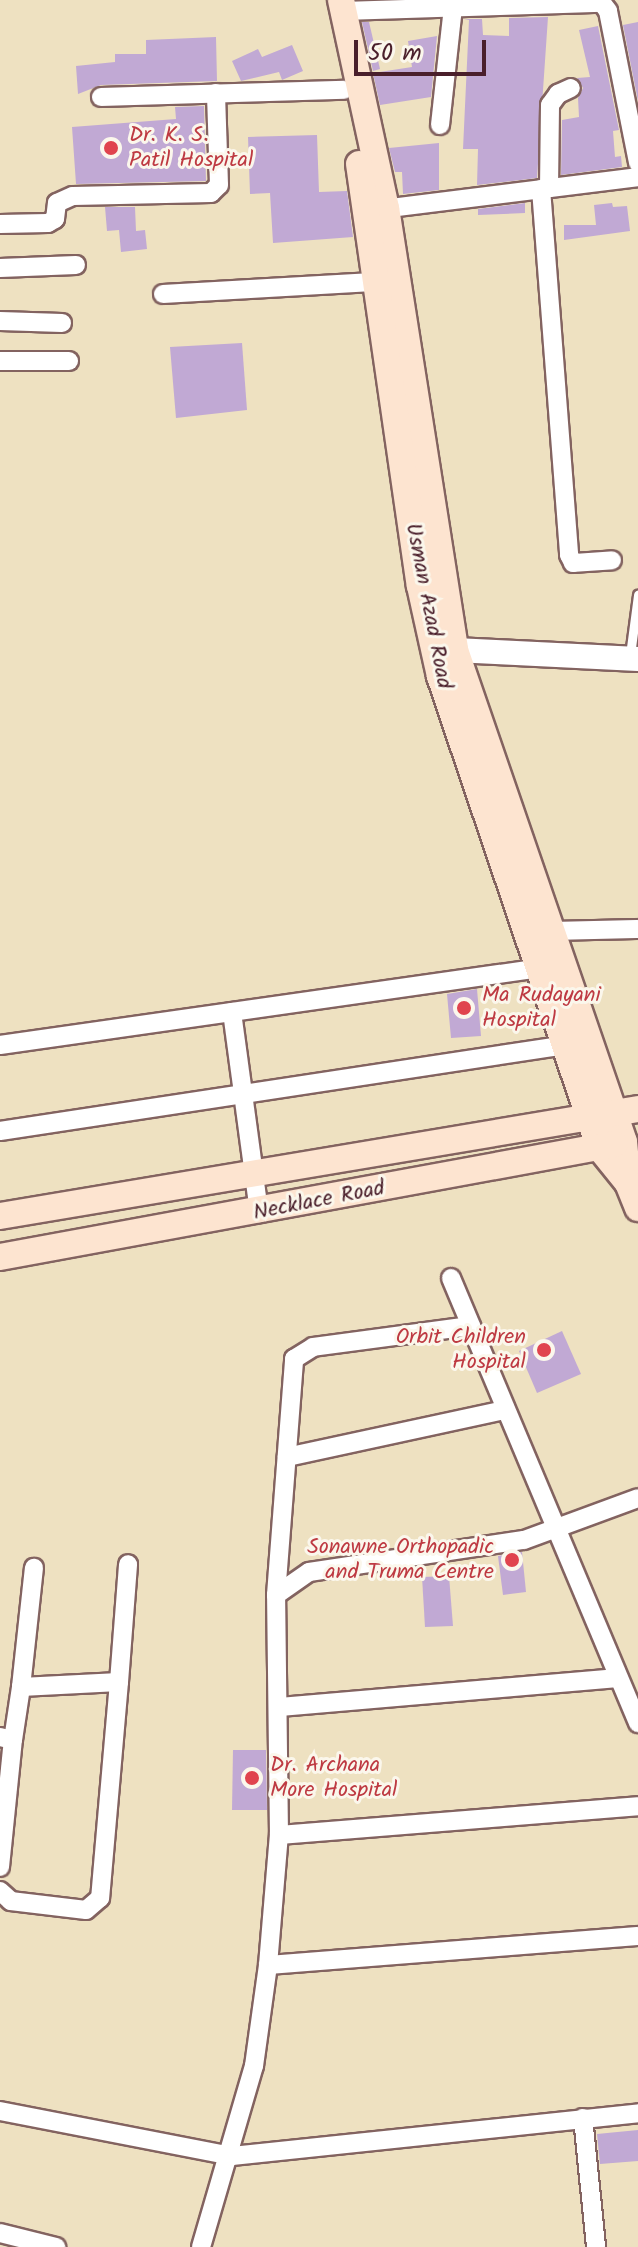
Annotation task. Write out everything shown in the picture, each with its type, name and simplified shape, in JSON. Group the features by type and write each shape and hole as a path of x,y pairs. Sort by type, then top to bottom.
{"main road":[{"name":"Usman Azad Road","path":"336,4 344,90 376,209"},
{"name":"Usman Azad Road","path":"336,4 455,650 550,931 551,966 566,1045 614,1112"},
{"name":"Usman Azad Road","path":"388,281 420,586 437,663 469,775 614,1112 628,1183 638,1208"},
{"name":"Necklace Road","path":"0,1216 254,1176 614,1112"},
{"name":"Necklace Road","path":"0,1257 259,1213 620,1143"}],"street":[{"path":"336,4 410,4 453,8 478,4 606,6 638,163"},
{"path":"440,125 453,8"},
{"path":"571,88 550,105 545,189 569,555 573,563 612,560"},
{"path":"101,97 344,90"},
{"path":"0,224 48,223 55,219 57,203 73,196 211,193 219,185 221,158 216,93"},
{"path":"376,209 638,177"},
{"path":"0,268 76,265"},
{"path":"163,294 388,281"},
{"path":"0,321 62,323"},
{"path":"0,361 69,361"},
{"path":"455,650 634,659"},
{"path":"550,931 638,929"},
{"path":"0,1045 551,966"},
{"path":"232,1012 259,1213"},
{"path":"0,1131 243,1091 566,1045"},
{"path":"451,1278 554,1530 638,1723"},
{"path":"201,2247 232,2156 254,2066 268,1965 279,1835 280,1707 276,1595 290,1373 303,1351 471,1326"},
{"path":"287,1457 505,1410"},
{"path":"276,1595 309,1572 497,1545 554,1530 638,1498"},
{"path":"0,1891 11,1901 86,1910 100,1898 128,1564"},
{"path":"0,1867 7,1738 21,1687 34,1568"},
{"path":"280,1707 618,1678"},
{"path":"21,1687 119,1682"},
{"path":"279,1835 638,1806"},
{"path":"268,1965 638,1936"},
{"path":"0,2111 232,2156 638,2113"},
{"path":"583,2118 596,2247"},
{"path":"0,2233 56,2247"}],"lane":[{"path":"634,659 638,595"}],"building":[{"path":"548,17 537,178 477,185 478,149 463,149 469,20 464,19 482,19 483,35 509,36 509,18"},
{"path":"362,22 369,22 380,69 373,71"},
{"path":"638,22 638,101 623,25"},
{"path":"598,26 619,130 613,131 615,157 621,156 622,167 561,175 562,120 579,117 578,98 583,88 577,78 590,77 579,30"},
{"path":"437,36 431,97 380,105 373,73 412,67 408,41"},
{"path":"216,37 217,81 101,85 78,94 76,66 115,62 115,54 146,54 146,40"},
{"path":"292,45 303,71 282,80 279,72 241,81 232,61 258,49 262,57"},
{"path":"204,106 206,181 76,184 72,127 176,119 175,107"},
{"path":"317,135 319,192 347,191 353,237 273,243 270,193 250,194 248,137"},
{"path":"439,143 439,190 403,194 402,172 395,172 389,148"},
{"path":"525,203 525,213 478,215 478,209"},
{"path":"612,203 613,207 627,206 630,231 564,240 564,225 596,225 594,205"},
{"path":"105,207 135,207 136,231 145,230 147,249 121,252 119,230 107,231"},
{"path":"242,343 247,410 176,418 170,347"},
{"path":"477,989 481,1036 451,1038 447,994"},
{"path":"562,1331 581,1374 537,1393 519,1351"},
{"path":"522,1552 526,1592 503,1595 498,1556"},
{"path":"449,1576 453,1626 425,1627 422,1577"},
{"path":"233,1750 266,1750 267,1810 232,1810"},
{"path":"638,2130 638,2161 600,2164 597,2134"}],"place":[{"name":"Dr. K. S. Patil Hospital","path":"111,148"},
{"name":"Ma Rudayani Hospital","path":"464,1008"},
{"name":"Orbit Children Hospital","path":"544,1350"},
{"name":"Sonawne Orthopadic and Truma Centre","path":"512,1560"},
{"name":"Dr. Archana More Hospital","path":"252,1778"}]}
